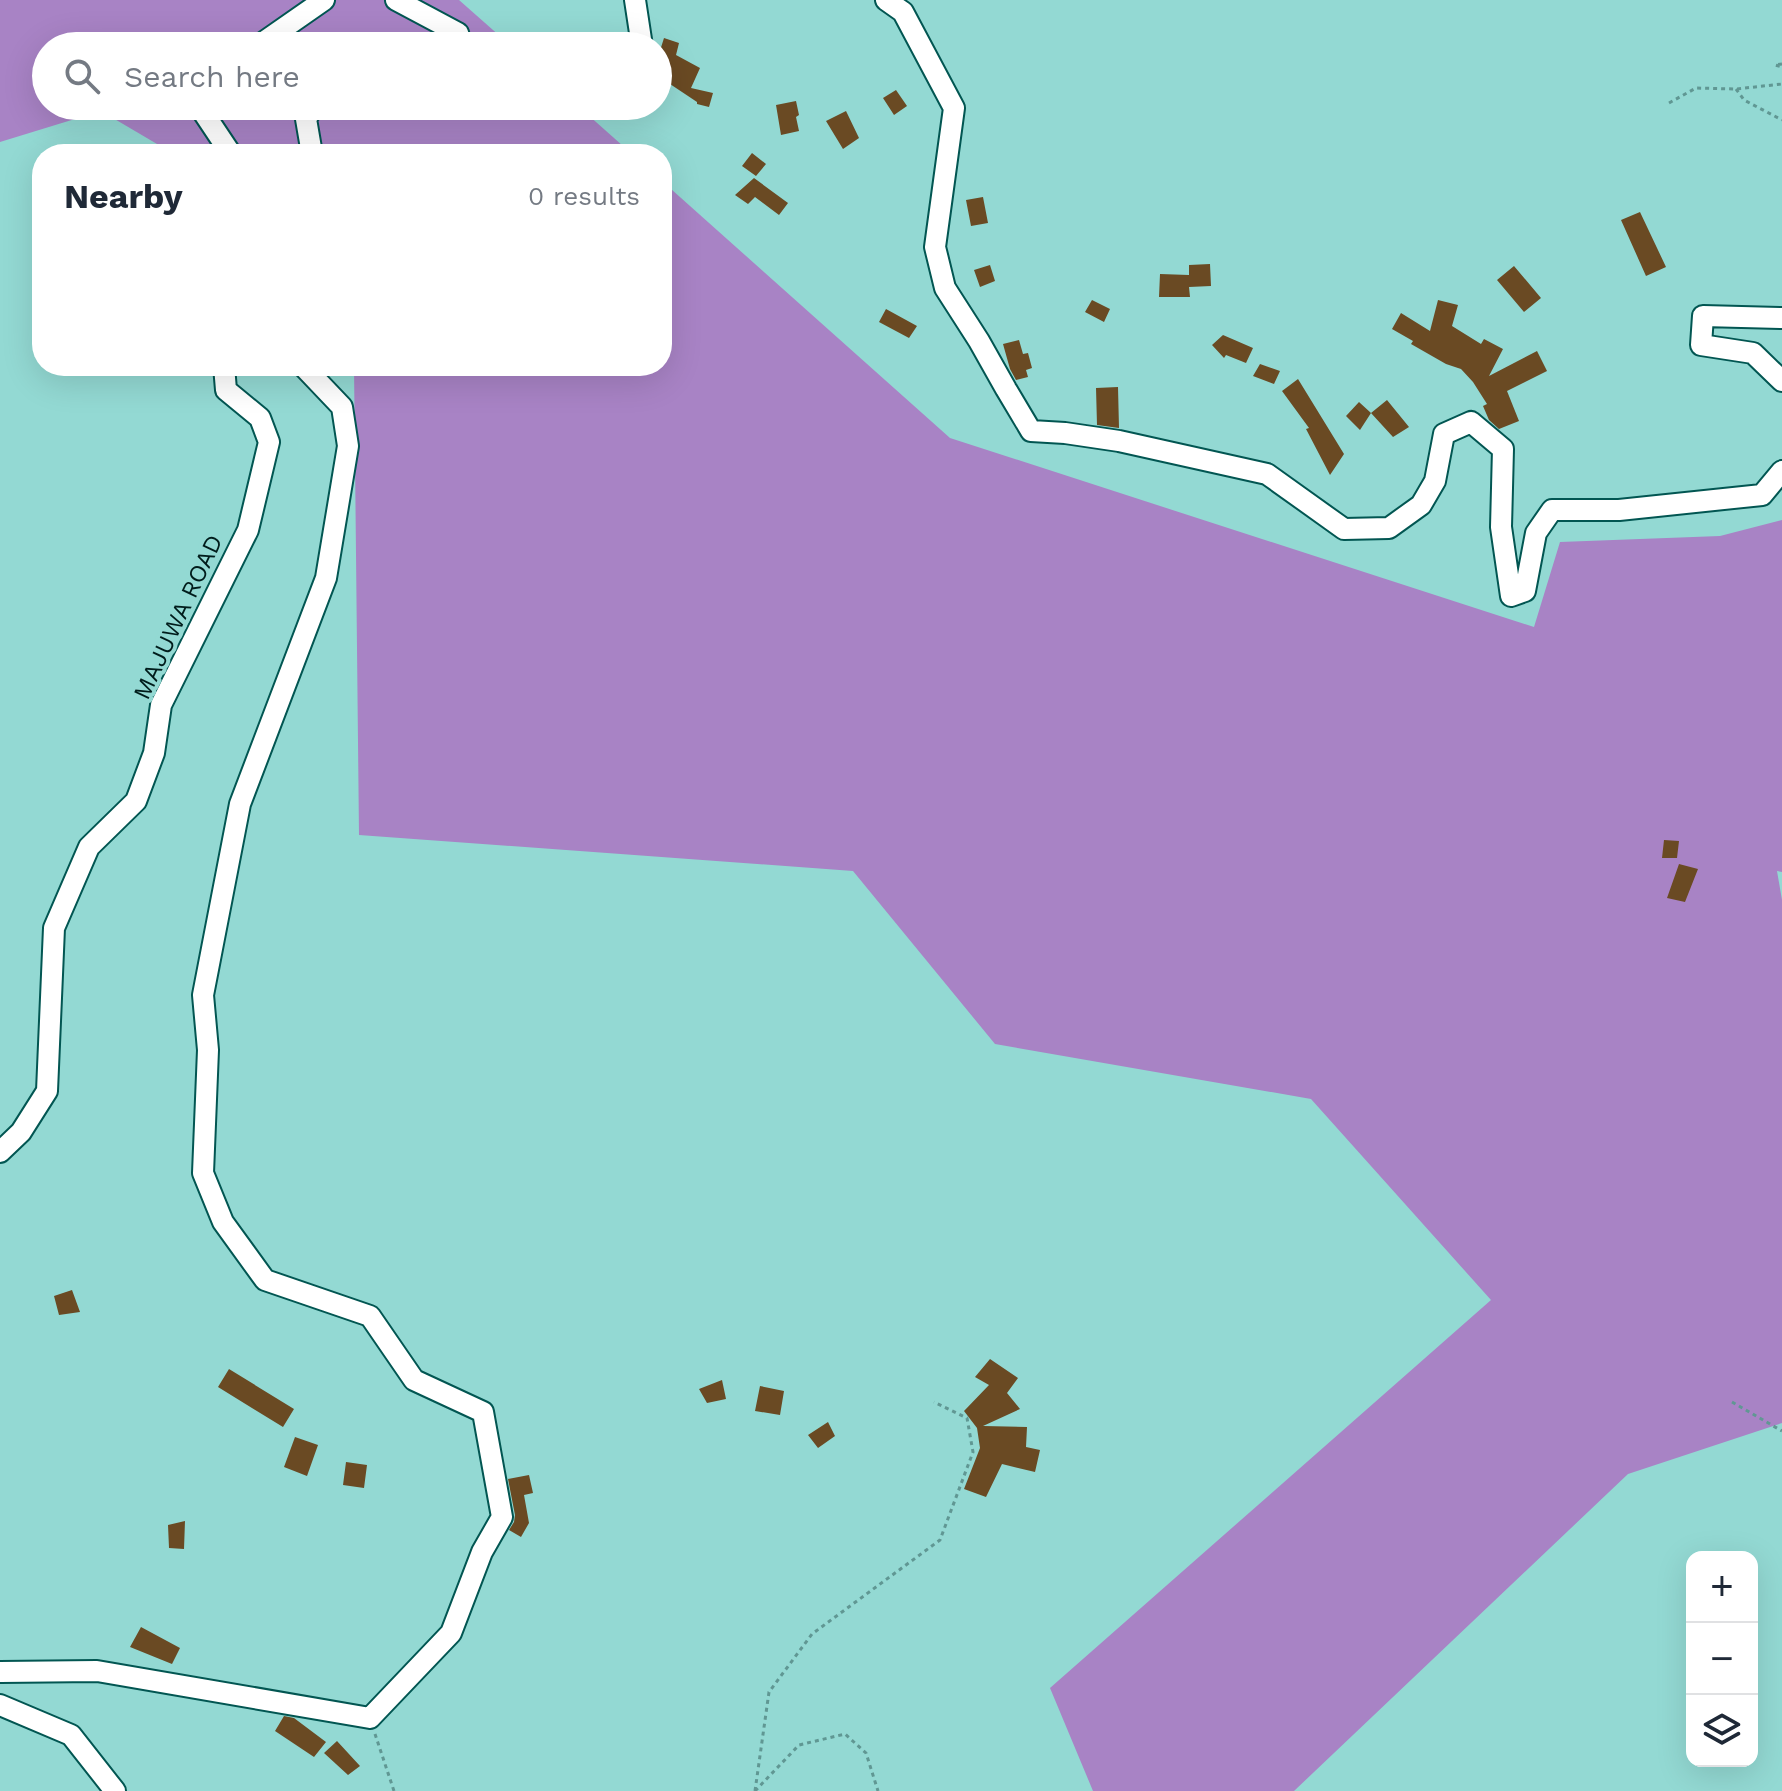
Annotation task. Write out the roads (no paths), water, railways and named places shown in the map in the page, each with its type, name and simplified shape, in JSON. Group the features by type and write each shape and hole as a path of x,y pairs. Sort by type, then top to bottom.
{"street":[{"path":"278,32 324,0"},
{"path":"396,0 456,32"},
{"path":"635,0 640,32"},
{"path":"886,0 903,12 954,108 935,247 945,288 1031,431 1119,441 1267,474 1344,529 1389,528 1421,505 1435,481 1444,434 1471,422 1503,449 1501,527 1511,596 1525,591 1536,533 1552,510 1619,510 1762,495 1782,471"},
{"path":"208,120 224,144"},
{"path":"306,120 310,144"},
{"path":"1782,318 1703,316 1701,345 1753,353 1782,381"},
{"name":"MAJUWA ROAD","path":"0,1152 21,1132 47,1091 54,928 89,847 136,801 154,753 161,705 248,530 269,442 260,418 226,390 225,376"},
{"path":"0,1672 97,1671 370,1718 451,1633 482,1552 502,1517 483,1412 414,1380 370,1316 265,1280 223,1222 203,1173 208,1050 203,995 228,863 240,804 326,578 348,446 342,407 313,376"},
{"path":"0,1705 71,1735 115,1791"}]}
